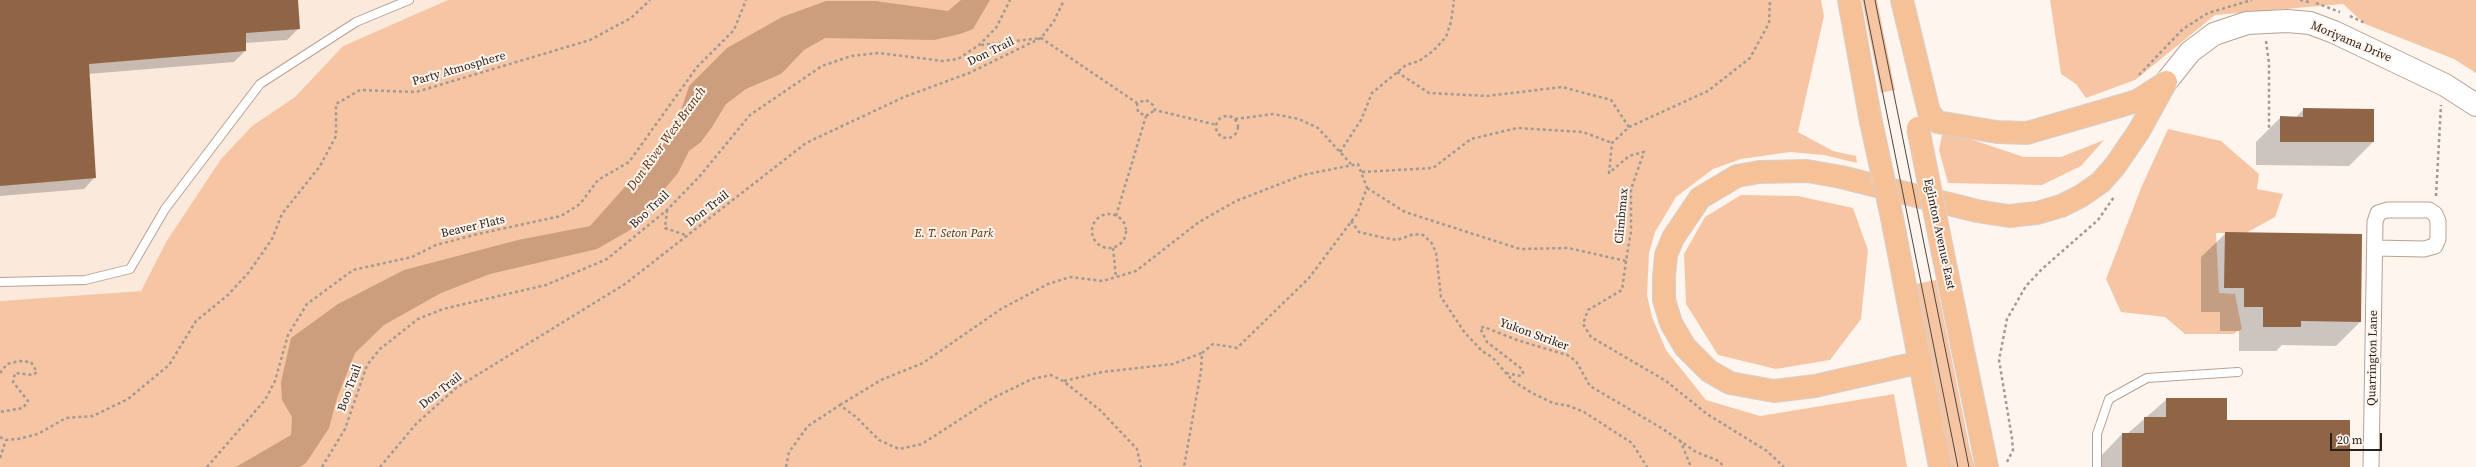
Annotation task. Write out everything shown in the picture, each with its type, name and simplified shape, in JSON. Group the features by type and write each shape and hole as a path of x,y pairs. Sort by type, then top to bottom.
{"main road":[{"path":"1849,0 1871,122 1921,362 1940,467"},
{"name":"Eglinton Avenue East","path":"1891,0 1987,467"},
{"path":"1902,0 1929,112 1937,122 1998,132 2027,133 2137,101 2166,82"},
{"path":"1921,362 1815,386 1774,391 1730,383 1709,372 1685,347 1671,322 1664,300 1664,277 1666,255 1673,238 1687,214 1700,198 1737,176 1760,172 1807,171 1841,177 1977,211 2009,216 2037,212 2061,206 2081,196 2101,182 2115,166 2139,131 2166,82"}],"street":[{"name":"Moriyama Drive","path":"2166,82 2190,52 2214,34 2230,27 2264,21 2287,20 2310,24 2334,32 2445,85 2476,105"},
{"name":"Quarrington Lane","path":"2371,467 2375,222 2378,213 2386,210 2429,210 2435,214"},
{"path":"2374,248 2424,249 2435,246 2438,239 2438,221 2435,214"}],"lane":[{"path":"0,282 85,280 130,270 165,209 260,84 356,22 409,0"},
{"path":"2097,467 2097,434 2109,399 2146,378 2238,372"}],"path":[{"name":"Party Atmosphere","path":"6,440 38,434 66,418 93,416 128,399 169,365 196,321 228,295 249,272 272,239 282,214 320,166 336,136 336,104 360,90 416,92 590,40 631,18 650,0"},
{"name":"Beaver Flats","path":"208,467 265,400 275,381 288,335 307,304 353,270 412,257 436,245 478,234 561,216 580,204 598,180 629,162 696,67 734,30 746,0"},
{"name":"Boo Trail","path":"322,467 345,429 367,365 380,349 418,319 443,309 546,285 607,259 667,210 699,177 750,115 822,66 851,56 879,53 950,61 961,58 979,45 996,28 1010,0"},
{"name":"Don Trail","path":"380,467 416,424 456,388 625,284 814,139 904,97 969,73 1041,38 1054,21 1064,0"},
{"path":"1340,152 1361,120 1372,93 1397,72 1433,52 1446,37 1451,22 1454,0"},
{"path":"1362,172 1433,168 1471,139 1517,128 1583,132 1612,143 1629,127 1708,91 1750,58 1769,23 1770,0"},
{"path":"2264,21 2269,63 2269,130"},
{"path":"979,45 1041,38 1137,103 1138,112 1146,116"},
{"path":"1397,72 1429,93 1487,96 1562,87 1612,100 1629,127"},
{"path":"1137,103 1146,100 1153,105 1155,110"},
{"path":"1116,216 1146,116 1155,110 1217,125"},
{"path":"1235,119 1238,129 1232,137 1222,137 1217,132 1217,125 1223,117 1229,116 1235,119 1273,114 1299,119 1318,128 1351,164"},
{"path":"2435,214 2440,120"},
{"name":"Climbmax","path":"1367,188 1405,212 1520,249 1568,248 1626,260 1631,231 1632,189 1644,152 1629,156 1609,173 1612,143"},
{"path":"786,467 789,452 808,426 840,404 881,380 923,363 1001,309 1048,284 1070,277 1103,281 1136,271 1199,222 1236,201 1303,175 1351,164 1358,164 1367,188 1357,214 1309,278 1237,348 1213,344 1202,353 1173,364 1102,372 1063,381"},
{"path":"2002,467 2013,450 1999,360 2007,319 2026,286 2042,269 2098,220 2116,194"},
{"path":"667,210 665,228 688,236"},
{"path":"1102,216 1116,216 1124,223 1126,231 1123,242 1113,248 1100,246 1093,236 1092,230 1097,220 1102,216"},
{"path":"1351,221 1359,232 1397,240 1414,234 1423,234 1431,242 1436,252 1439,289 1447,308 1465,333 1482,351 1492,357 1506,373 1532,393 1553,403 1569,406 1584,412 1632,443 1647,467"},
{"path":"1113,248 1116,277"},
{"path":"1626,260 1622,290 1588,310 1583,324 1591,337 1666,381 1707,414 1767,451 1784,467"},
{"name":"Yukon Striker","path":"1506,373 1521,376 1523,374 1522,369 1487,342 1480,328 1484,327 1517,340 1567,355 1576,361 1590,386 1680,440 1696,452 1719,460 1724,467"},
{"path":"1184,467 1201,371 1202,353"},
{"path":"0,372 7,364 20,361 31,362 37,372 33,375 15,374 13,382 28,401 23,408 0,412"},
{"path":"840,404 856,417 879,440 899,449 922,444 993,398 1032,379 1051,375 1063,381 1100,410 1137,449 1141,467"},
{"path":"0,437 6,440 0,458"},
{"path":"1680,440 1691,467"}],"shaded area":[{"path":"0,0 448,0 343,46 295,97 252,126 221,159 166,242 141,291 0,301"},
{"path":"961,0 990,0 973,29 960,34 934,40 825,38 804,50 781,74 746,89 726,104 701,142 689,151 678,173 630,230 597,249 490,274 441,293 384,325 355,353 337,398 329,428 306,463 300,467 236,467 291,435 292,417 282,400 281,382 291,338 338,304 404,270 518,240 590,226 674,132 689,86 727,48 782,17 826,1 875,1 948,11"}],"green space":[{"name":"E. T. Seton Park","path":"448,0 1821,0 1824,16 1798,132 1833,151 1856,156 1857,163 1824,155 1790,152 1741,159 1713,169 1676,197 1655,232 1649,253 1647,295 1652,317 1666,350 1706,400 1760,416 1894,394 1907,467 0,467 0,301 141,291 166,242 221,159 252,126 295,97 343,46"},
{"path":"1862,0 1877,0 1895,90 1881,93"},
{"path":"2050,0 2476,0 2476,73 2454,59 2365,24 2343,4 2215,15 2135,80 2086,98 2076,84 2061,74"},
{"path":"2168,129 2221,141 2259,174 2257,189 2283,194 2275,217 2246,233 2216,233 2219,293 2235,294 2242,329 2233,334 2185,334 2165,317 2121,312 2106,279 2141,188"},
{"path":"1943,130 2024,157 2061,157 2104,140 2081,166 2042,185 1948,183 1939,150"},
{"path":"1741,195 1798,196 1853,208 1868,250 1861,319 1830,360 1776,369 1718,355 1686,304 1684,254 1705,217"},
{"path":"1936,280 1970,450 1975,467 1951,467 1916,284"}],"building":[{"path":"0,0 298,0 300,29 246,33 246,51 89,64 96,178 0,186"},
{"path":"2303,108 2374,109 2374,142 2280,142 2280,116 2303,117"},
{"path":"2225,232 2362,234 2361,322 2301,321 2301,327 2263,327 2263,307 2244,307 2244,288 2224,288"},
{"path":"2166,398 2227,398 2227,420 2350,420 2350,467 2122,467 2122,433 2144,433 2144,417 2166,417"}],"tram line":[{"path":"1864,0 1958,467"},
{"path":"1875,0 1969,467"}],"water label":[{"name":"Don River West Branch","path":"667,139"}]}
